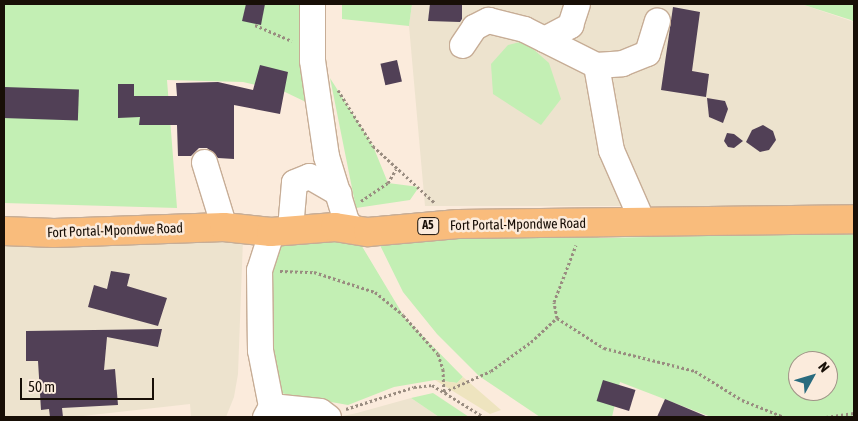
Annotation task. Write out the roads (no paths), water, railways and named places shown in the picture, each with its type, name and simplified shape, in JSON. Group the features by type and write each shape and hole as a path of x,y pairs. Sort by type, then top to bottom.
{"highway":[{"name":"Fort Portal-Mpondwe Road","path":"4,231 54,234 224,227 280,230 351,226 854,219"}],"street":[{"path":"312,4 312,60 326,156 351,226"},
{"path":"544,39 570,25 577,4"},
{"path":"462,45 474,27 488,20 524,29 596,65 622,63 646,53 657,20"},
{"path":"596,65 611,150 642,221"},
{"path":"204,162 224,227"},
{"path":"324,414 268,412 260,350 259,270 280,230 294,182 309,176 338,192"}]}
